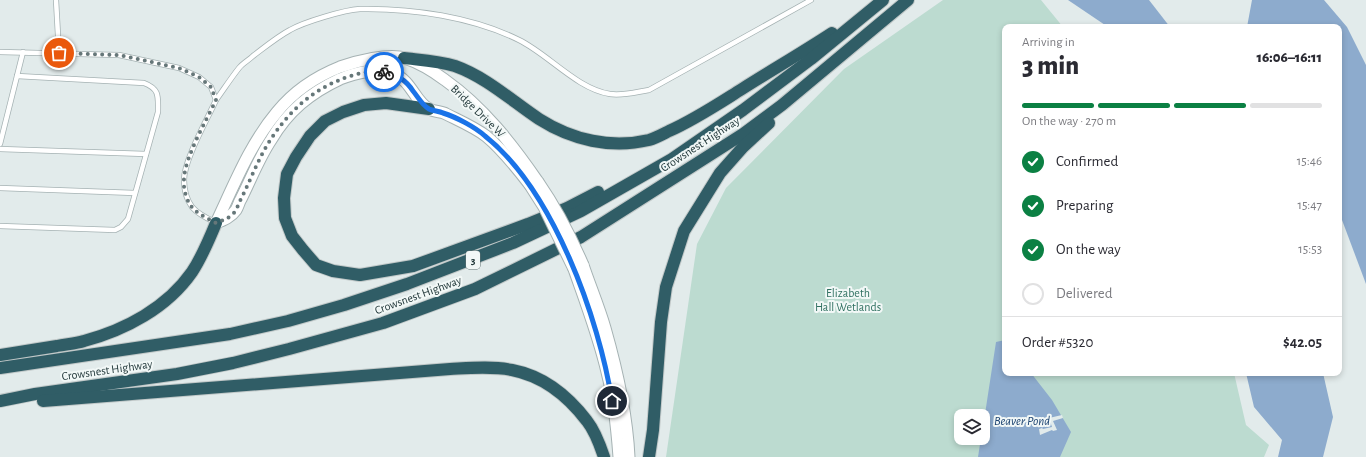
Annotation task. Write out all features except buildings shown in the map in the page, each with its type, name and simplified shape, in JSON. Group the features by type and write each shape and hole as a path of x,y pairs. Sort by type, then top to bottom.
{"highway":[{"name":"Crowsnest Highway","path":"0,401 35,394 177,374 233,363 310,344 383,323 475,288 581,237 743,134 782,105 908,0"},
{"path":"649,457 653,430 661,322 666,287 684,231 720,173 743,147 908,0"},
{"name":"Crowsnest Highway","path":"0,368 230,334 288,321 344,305 470,261 544,230 581,211 666,162 743,110 811,60 879,4"},
{"path":"404,58 428,60 454,66 476,76 499,90 540,119 558,129 578,137 601,142 626,144 651,139 697,117 879,4"},
{"path":"429,109 386,103 364,105 343,112 325,121 310,136 296,156 287,174 284,204 285,218 292,236 316,265 333,271 360,274 413,266 528,224 567,208 700,139"},
{"path":"0,355 83,342 130,324 149,313 179,288 192,272 216,223"},
{"path":"0,404 450,369 483,368 512,370 541,380 554,388 574,406 588,422 604,457"}],"street":[{"name":"Bridge Drive W","path":"216,223 248,156 276,112 293,94 328,72 348,64 371,58 404,58 435,73 454,87 477,106 501,131 513,146 534,184"},
{"path":"216,223 227,218 236,210 271,139 285,120 303,101 322,88 348,76 379,70 394,74 405,81 418,99 429,109"},
{"name":"Bridge Drive W","path":"429,109 444,113 485,136 551,200 565,225 608,373 619,457"},
{"name":"Bridge Drive W","path":"578,267 605,327 620,391 629,457"}],"lane":[{"path":"56,0 59,53"},
{"path":"216,223 199,214 191,206 185,193 184,180 188,160 216,100 240,67 266,46 291,29 324,17 358,9 432,14 467,20 521,40 591,88 610,94 628,94 649,90 811,0"},
{"path":"0,52 119,55 179,68 199,77 211,87 216,100"},
{"path":"0,144 23,52"},
{"path":"0,226 116,230 121,227 128,219 158,112 158,94 152,86 144,83 17,76"},
{"path":"0,149 146,154"},
{"path":"0,188 135,193"}],"green space":[{"name":"Elizabeth Hall Wetlands","path":"943,0 1041,0 1061,24 1002,24 1002,376 1235,376 1246,425 1269,445 1264,457 666,457 697,244 726,188 844,69"}],"water":[{"path":"1068,0 1149,0 1168,24 1104,24"},
{"path":"1252,0 1324,0 1347,27 1366,65 1366,284 1342,220 1342,24 1248,24"},
{"name":"Beaver Pond","path":"1002,341 1002,376 1033,376 1052,400 1071,432 1060,457 978,457 980,445 990,445 990,409 986,409 996,342"},
{"path":"1247,376 1324,376 1333,417 1323,457 1278,457 1282,440 1254,407"}],"pier":[{"path":"1062,415 1063,418 1053,421 1057,430 1052,430 1040,435 1039,429 1052,427 1049,418"}],"way so far":[{"path":"59,53 119,55 164,64 179,68 199,77 211,87 216,100 188,160 184,180 185,193 191,206 199,214 216,223 227,218 236,210 271,139 285,120 303,101 322,88 348,76 379,70 384,72"}],"route":[{"path":"384,72 394,74 405,81 418,99 429,109 444,113 485,136 505,154 530,185 544,207 574,269 600,344 608,373 612,401"}]}
